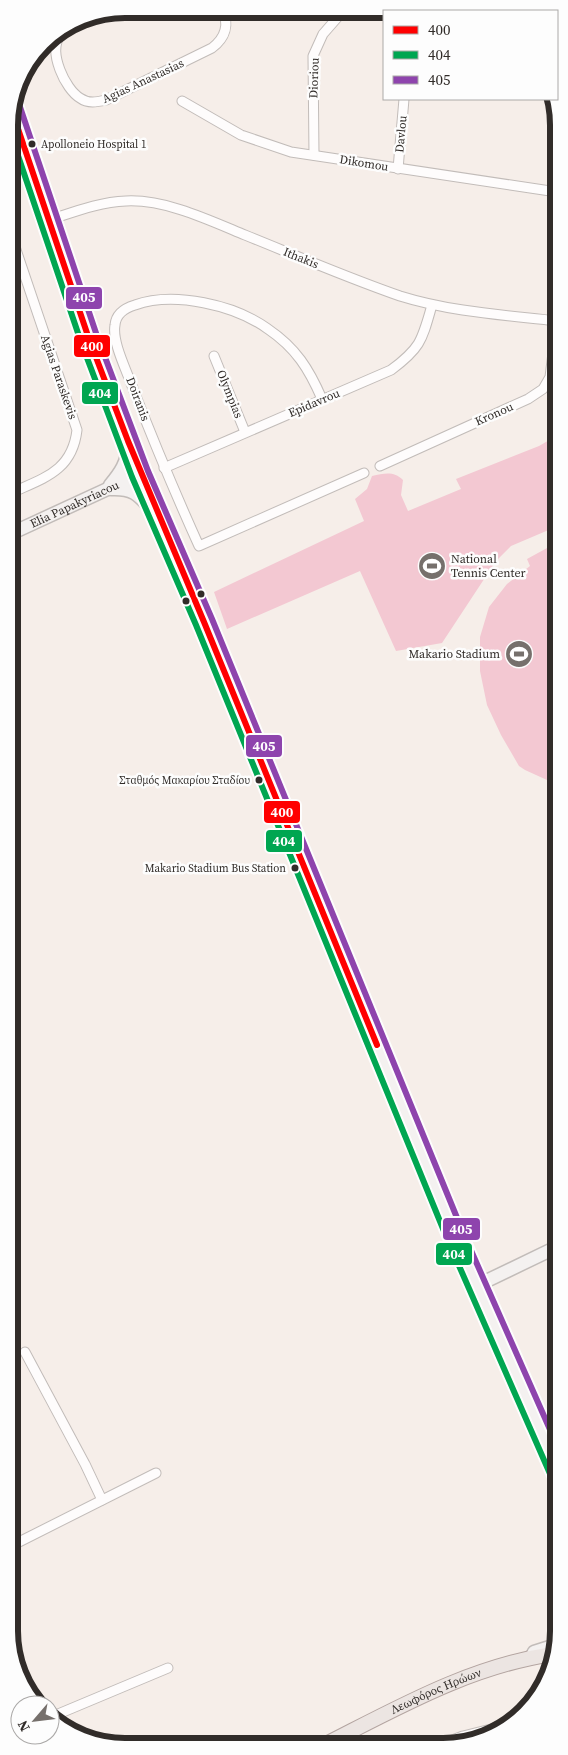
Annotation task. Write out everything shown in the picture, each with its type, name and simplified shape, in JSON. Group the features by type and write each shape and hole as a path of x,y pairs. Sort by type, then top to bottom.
{"main road":[{"path":"18,130 89,339 140,474 204,622 454,1233 550,1451"},
{"path":"106,489 124,466 128,454 128,442"},
{"name":"Elia Papakyriacou","path":"18,530 140,474"},
{"path":"106,489 121,488 134,492 158,517"},
{"path":"478,1285 550,1250"},
{"path":"531,1658 534,1652 550,1647"},
{"name":"Λεωφόρος Ηρώων","path":"338,1738 428,1693 487,1668 548,1655"}],"street":[{"name":"Agias Anastasias","path":"57,42 56,59 74,94 93,102 106,100 202,54 218,43 224,35 225,18"},
{"name":"Dioriou","path":"314,155 313,56 323,34 337,18"},
{"name":"Davlou","path":"398,169 404,100"},
{"name":"Dikomou","path":"182,101 241,135 291,152 550,191"},
{"name":"Ithakis","path":"49,220 108,203 127,201 166,205 401,296 432,305 550,320"},
{"name":"Agias Paraskevis","path":"18,266 77,430 72,454 65,463 48,476 18,487"},
{"name":"Doiranis","path":"322,400 312,375 301,358 284,340 267,327 243,314 201,302 161,299 131,306 123,310 115,322 114,332 123,360 164,468 199,546 364,473"},
{"name":"Epidavrou","path":"164,468 390,370 409,356 419,345 432,305"},
{"name":"Olympias","path":"214,356 245,432"},
{"name":"Kronou","path":"380,466 528,399 543,389 550,378"},
{"path":"25,1352 85,1464 102,1500"},
{"path":"18,1542 156,1473"},
{"path":"60,1713 168,1668"}],"shaded area":[{"path":"550,440 550,529 511,546 496,561 442,643 396,651 360,571 227,629 214,592 364,521 355,499 367,489 372,476 389,473 400,477 403,480 401,495 408,511 461,489 456,479 539,446"},
{"name":"Makario Stadium","path":"550,546 550,781 519,766 501,735 487,705 480,671 480,637 489,607 507,584 530,566 527,559"}],"transit line":[{"name":"405","path":"20,106 97,336 148,471 212,619 462,1230 550,1430"},
{"name":"400","path":"18,129 89,339 128,441 377,1045"},
{"name":"404","path":"18,156 81,342 132,477 196,625 446,1236 550,1474"}],"place":[{"name":"Apolloneio Hospital 1","path":"32,144"},
{"name":"National Tennis Center","path":"432,566"},
{"name":"Makario Stadium","path":"519,654"},
{"name":"Σταθμός Μακαρίου Σταδίου","path":"259,780"},
{"name":"Makario Stadium Bus Station","path":"295,868"}]}
